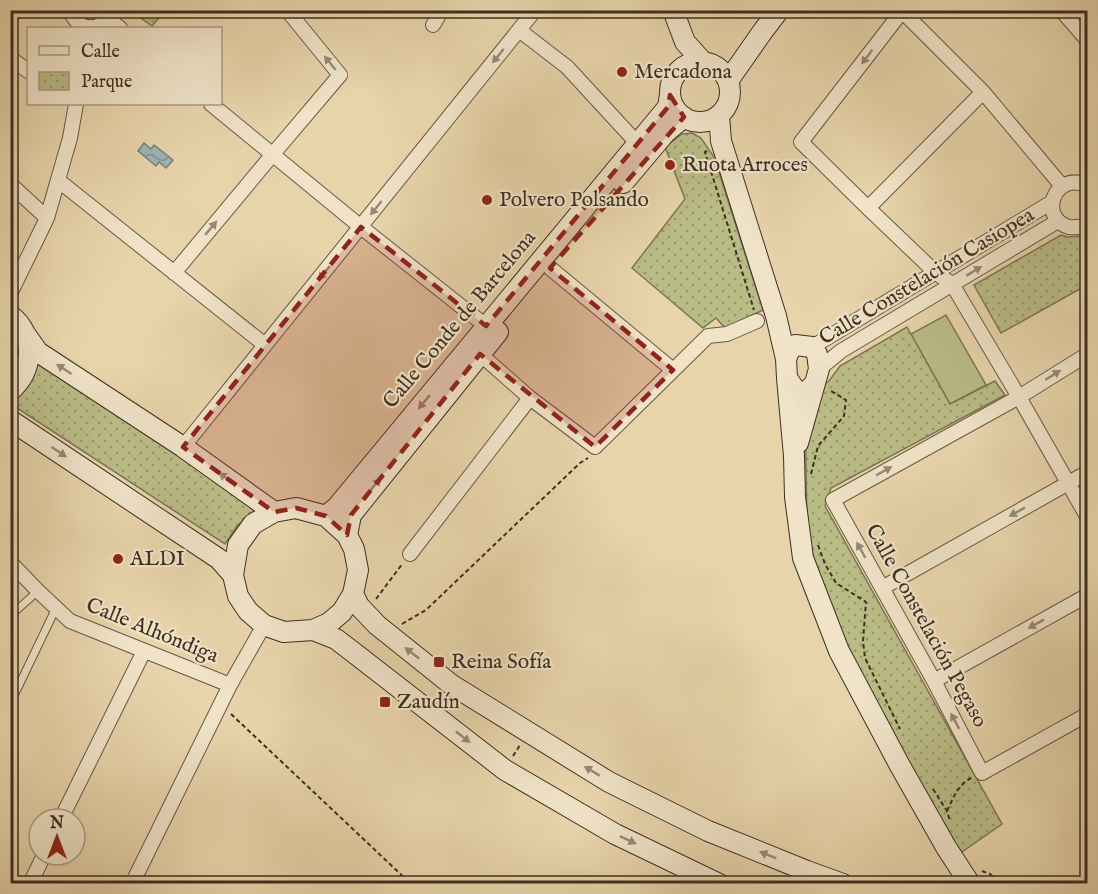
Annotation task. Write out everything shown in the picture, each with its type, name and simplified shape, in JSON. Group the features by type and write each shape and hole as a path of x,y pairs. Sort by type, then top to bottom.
{"main road":[{"path":"673,10 685,42 682,68"},
{"path":"717,71 763,10"},
{"path":"717,71 763,30 779,10"},
{"path":"685,42 717,71 730,97 726,107 702,118"},
{"path":"717,71 692,63 682,68 673,79 670,95 675,108 702,118 722,144 766,319 796,391 807,393 821,381"},
{"name":"Calle Conde de Barcelona","path":"326,516 344,498 638,144 668,107 670,95"},
{"name":"Calle Conde de Barcelona","path":"347,535 351,515 550,268 666,132 702,118"},
{"path":"10,315 17,320 38,352 183,447 274,512"},
{"path":"766,319 809,346 817,354 821,381 794,456"},
{"path":"10,391 18,384 26,370 29,354 26,335"},
{"path":"809,346 795,345 790,350 787,369 795,497 803,558 839,651 898,764 970,884"},
{"path":"10,420 219,560 233,575"},
{"path":"296,508 326,516 347,535 354,549 358,570 353,594 342,612 329,624 314,630 284,632 264,625 248,611 238,596 233,575 238,545 253,524 274,512 296,508"},
{"path":"353,594 359,606 376,625 452,685 609,782 708,831 843,884"},
{"path":"314,630 336,639 505,770 615,834 719,884"},
{"path":"952,855 952,884"}],"street":[{"path":"174,273 340,75 287,10"},
{"path":"433,25 442,10"},
{"path":"183,447 535,10"},
{"path":"1061,10 1088,41"},
{"path":"70,11 74,19 84,27"},
{"path":"1062,186 983,92 902,11 801,142 936,273 952,284 1088,518"},
{"path":"96,27 110,15 119,27"},
{"path":"519,30 567,67 638,144"},
{"path":"10,58 27,71"},
{"path":"868,208 983,92"},
{"path":"10,294 47,218 70,138 74,105"},
{"path":"212,105 486,326"},
{"path":"59,181 266,345"},
{"path":"1087,225 1073,228 1065,226 1058,221 1052,210 1052,202 1056,191 1062,186 1074,182 1088,186"},
{"path":"10,184 47,218"},
{"name":"Calle Constelación Casiopea","path":"809,346 936,273 1052,202"},
{"name":"Calle Constelación Casiopea","path":"821,381 841,351 1058,221"},
{"path":"550,268 673,370"},
{"path":"480,354 592,452 708,336 727,334 766,319"},
{"path":"1019,396 1088,354"},
{"name":"Calle Constelación Pegaso","path":"982,773 934,681 833,500 1019,396"},
{"path":"410,554 530,398"},
{"path":"882,588 1088,472"},
{"name":"Calle Alhóndiga","path":"10,562 70,621 230,685"},
{"path":"934,681 1088,595"},
{"path":"132,884 220,704 264,625"},
{"path":"67,807 144,651"},
{"path":"982,773 1088,714"},
{"path":"30,884 38,867"}],"lane":[{"path":"10,616 38,591"},
{"path":"10,704 56,608"}],"path":[{"path":"722,144 705,152 766,319"},
{"path":"810,479 818,446 844,416 846,400 821,381"},
{"path":"400,625 426,610 592,452"},
{"path":"817,541 825,564 836,583 866,602 863,641 865,658 904,738"},
{"path":"372,605 410,554"},
{"path":"220,704 411,884"},
{"path":"505,770 528,732"},
{"path":"947,811 957,790 968,779 982,773"},
{"path":"931,786 951,821"}],"highlighted area":[{"path":"670,95 684,117 550,268 673,370 595,447 480,354 351,515 347,535 326,516 296,508 274,512 183,447 361,227 486,326 668,107"}],"green space":[{"path":"131,11 165,11 152,26"},
{"path":"692,133 701,138 714,157 763,310 725,328 716,318 703,328 632,268 685,199 665,147 682,134"},
{"path":"1061,235 1080,236 1087,249 1087,285 1001,333 974,285"},
{"path":"946,315 986,385 950,404 911,334"},
{"path":"907,327 950,404 995,381 1005,395 831,488 825,506 1002,824 959,854 865,691 826,606 807,531 805,397 829,381 840,366"},
{"path":"39,361 257,508 237,526 225,544 11,404"}],"water":[{"path":"144,143 151,149 154,145 173,160 166,168 159,162 156,166 138,151"}],"place":[{"name":"Mercadona","path":"622,72"},
{"name":"Ruota Arroces","path":"670,165"},
{"name":"Polvero Polsando","path":"487,200"},
{"name":"ALDI","path":"118,559"},
{"name":"Reina Sofía","path":"439,662"},
{"name":"Zaudín","path":"385,702"}]}
